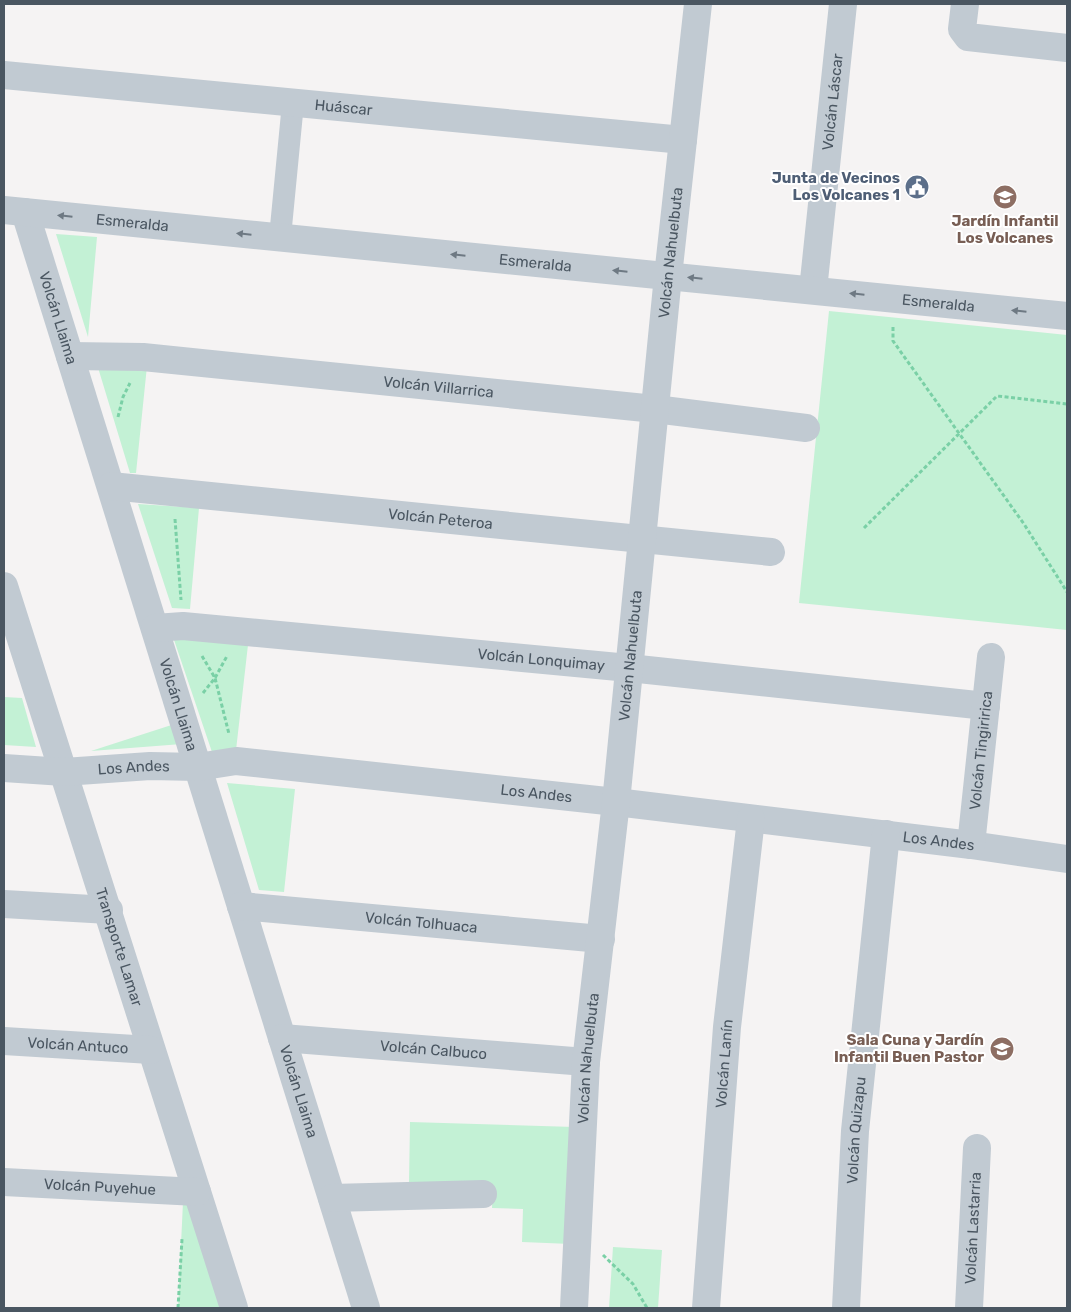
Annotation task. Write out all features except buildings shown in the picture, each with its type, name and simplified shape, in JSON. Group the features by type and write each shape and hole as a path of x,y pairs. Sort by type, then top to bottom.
{"street":[{"name":"Volcán Nahuelbuta","path":"574,1308 586,1062 616,802 668,276 698,4"},
{"name":"Volcán Láscar","path":"813,290 843,4"},
{"path":"965,4 962,29 964,34 973,38 1067,48"},
{"name":"Huáscar","path":"4,75 683,140"},
{"path":"280,237 293,103"},
{"name":"Esmeralda","path":"14,211 1067,316"},
{"name":"Volcán Llaima","path":"14,211 70,356 366,1308"},
{"name":"Volcán Villarrica","path":"70,356 143,357 655,409 806,428"},
{"name":"Volcán Peteroa","path":"111,486 771,552"},
{"name":"Transporte Lamar","path":"4,586 108,910 151,1050 191,1192 234,1308"},
{"name":"Volcán Lonquimay","path":"155,628 183,626 629,668 986,706"},
{"name":"Volcán Tingiririca","path":"971,844 991,657"},
{"name":"Los Andes","path":"4,768 64,772 150,766 198,767 236,761 616,802 971,844 1067,859"},
{"name":"Volcán Lanín","path":"706,1308 726,1036 751,819"},
{"name":"Volcán Quizapu","path":"846,1308 855,1131 886,834"},
{"path":"4,904 108,910"},
{"name":"Volcán Tolhuaca","path":"241,906 601,939"},
{"name":"Volcán Calbuco","path":"282,1038 586,1062"},
{"name":"Volcán Antuco","path":"4,1041 151,1050"},
{"name":"Volcán Lastarria","path":"969,1308 977,1148"},
{"name":"Volcán Puyehue","path":"4,1182 191,1192"},
{"path":"332,1198 483,1194"}],"path":[{"path":"892,298 894,341 1024,524 1067,592"},
{"path":"117,424 123,397 143,357"},
{"path":"864,528 997,396 1067,404"},
{"path":"178,1308 191,1192"},
{"path":"577,1229 632,1284 647,1308"}],"green space":[{"path":"56,234 97,237 88,337"},
{"path":"829,311 1067,335 1067,630 799,603"},
{"path":"96,361 147,366 136,473 130,473"},
{"path":"138,504 199,508 190,609 172,608"},
{"path":"170,628 249,636 235,759 214,758"},
{"path":"4,697 22,698 36,747 4,745"},
{"path":"187,720 195,743 91,751"},
{"path":"227,783 295,789 284,892 259,890"},
{"path":"410,1122 575,1127 571,1244 522,1242 523,1209 492,1208 493,1186 409,1183"},
{"path":"183,1202 192,1203 225,1308 178,1308"},
{"path":"613,1247 662,1250 658,1308 609,1308"}],"place":[{"name":"Junta de Vecinos Los Volcanes 1","path":"917,187"},
{"name":"Jardín Infantil Los Volcanes","path":"1005,197"},
{"name":"Sala Cuna y Jardín Infantil Buen Pastor","path":"1002,1049"}]}
